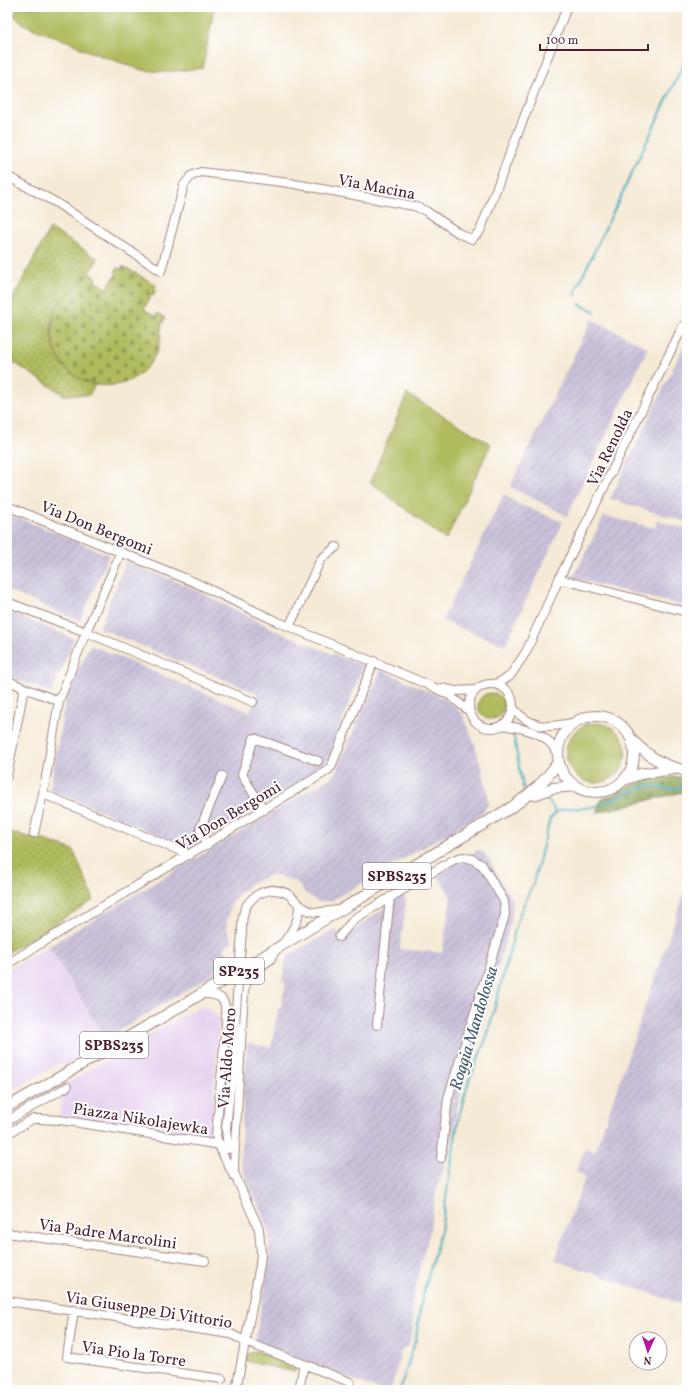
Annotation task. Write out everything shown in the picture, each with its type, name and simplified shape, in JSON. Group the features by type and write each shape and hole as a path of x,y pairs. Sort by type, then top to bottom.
{"main road":[{"path":"523,799 545,780 558,758 560,740 567,728 580,719 588,716 597,715 614,720 622,726 644,753 658,762 683,770"},
{"path":"624,780 629,773 633,761 634,749 632,740"},
{"path":"558,758 564,776 576,786 585,790 596,792 616,786 624,780 640,774 683,770"},
{"path":"523,799 553,788 576,786"},
{"name":"SPBS235","path":"280,946 523,799"},
{"name":"SP235","path":"199,994 280,946"},
{"name":"SPBS235","path":"7,1107 82,1065 199,994"},
{"name":"SPBS235","path":"7,1099 28,1094"}],"street":[{"name":"Via Macina","path":"7,176 55,202 161,271 184,185 191,176 201,172 289,183 414,206 426,211 460,234 472,239 480,231 567,7"},
{"name":"Via Renolda","path":"494,684 510,676 526,652 683,326"},
{"name":"Via Don Bergomi","path":"7,506 194,582 289,627 374,661 431,686 449,695 469,711 474,721 484,727 494,728 502,726 517,728 538,734 551,743 558,758"},
{"path":"289,627 321,559 336,547"},
{"path":"34,833 43,794 59,701 86,632 121,552"},
{"path":"560,579 687,612"},
{"path":"7,602 86,632 253,702"},
{"name":"Via Don Bergomi","path":"7,964 321,776 331,767 374,661"},
{"path":"502,726 512,715 514,708 508,689 510,676"},
{"path":"7,680 59,701"},
{"path":"494,684 502,687 509,693"},
{"name":"Via Don Bergomi","path":"431,686 455,691 476,690 484,685 494,684"},
{"path":"7,776 24,688"},
{"path":"469,711 471,696 476,690"},
{"path":"514,708 520,716 536,725 556,726 572,724"},
{"path":"264,810 242,775 254,738 318,761"},
{"path":"207,845 200,829 222,776"},
{"path":"43,794 190,855"},
{"path":"339,937 354,919 453,860 462,857 472,859 482,865 504,901 505,915 448,1098 441,1158"},
{"path":"231,1145 226,1129 243,915 249,902 257,895 268,890 278,890 287,893 299,906 312,912 322,912 344,908 354,919"},
{"path":"377,1025 390,897"},
{"name":"Via Aldo Moro","path":"236,1390 246,1342 261,1253 258,1229 234,1173 231,1145 235,1131 245,985 255,970 270,960 297,923 299,917 299,906"},
{"name":"Via Aldo Moro","path":"199,994 217,995 226,1005 226,1024 216,1136 229,1168 237,1181"},
{"path":"231,1079 235,1131"},
{"path":"7,1121 67,1087"},
{"name":"Piazza Nikolajewka","path":"7,1129 31,1115 39,1114 51,1116 60,1120"},
{"name":"Piazza Nikolajewka","path":"7,1134 33,1119 60,1120 231,1145"},
{"name":"Via Padre Marcolini","path":"7,1233 205,1261"},
{"name":"Via Giuseppe Di Vittorio","path":"7,1301 230,1333 246,1342 350,1382"},
{"name":"Via Pio la Torre","path":"74,1310 67,1357 222,1379"},
{"path":"298,1390 304,1364"}],"shaded area":[{"path":"592,319 648,348 567,516 510,487"},
{"path":"687,339 687,522 610,499"},
{"path":"504,494 516,503 563,522 505,645 442,621"},
{"path":"7,513 109,555 80,621 7,590"},
{"path":"604,516 655,528 657,521 687,529 687,607 573,578"},
{"path":"126,562 188,586 281,633 363,666 328,760 321,770 190,849 50,789 66,696 90,645 250,712 257,693 99,628"},
{"path":"7,611 74,639 52,693 7,676"},
{"path":"381,670 443,698 463,715 475,745 488,793 488,805 481,814 331,901 318,902 304,892 297,882 285,878 270,875 252,883 239,893 230,907 226,927 233,941 224,947 231,963 105,1039 49,946 334,776"},
{"path":"478,850 483,852 487,857 513,902 512,917 470,1066 458,1103 450,1150 436,1190 429,1236 421,1262 412,1304 413,1331 408,1346 401,1351 391,1390 379,1390 257,1342 256,1336 269,1259 269,1233 262,1212 245,1177 240,1159 247,1043 271,1048 278,1009 280,1009 286,984 282,982 287,956 337,928 340,940 403,892 406,903 400,949 442,953 451,897 435,872"},
{"path":"687,885 687,1306 555,1260 585,1176 576,1172 585,1148 595,1152"},
{"path":"49,946 105,1039 100,1046 67,1065 59,1063 7,1093 7,970"},
{"path":"202,1007 210,1009 215,1013 218,1017 219,1023 210,1137 60,1116 64,1085 195,1009"}],"green space":[{"path":"17,7 214,7 203,68 165,72 142,70 82,49 72,43 32,28 22,23 14,16"},
{"path":"50,228 98,259 87,277 85,275 80,283 60,302 55,311 52,330 55,350 66,368 86,382 95,385 89,395 64,395 7,358 7,309"},
{"path":"123,266 156,285 154,289 156,290 153,295 152,294 144,309 155,316 158,313 165,318 161,327 158,348 153,359 146,368 131,380 115,385 98,385 82,380 69,370 58,357 53,340 53,321 57,307 65,294 78,284 85,275 87,276 89,274 97,278 95,282 107,288 117,273 115,272 117,268 121,269"},
{"path":"407,394 491,444 446,540 370,482"},
{"path":"491,693 500,697 504,706 500,715 491,719 482,715 478,706 482,697"},
{"path":"596,723 613,728 621,736 626,753 621,770 613,778 596,783 579,778 571,770 566,753 571,736 579,728"},
{"path":"670,777 687,777 687,791 596,813 601,799 638,782"},
{"path":"7,832 48,841 73,850 94,900 7,953"},
{"path":"257,1351 289,1363 295,1367 295,1372 245,1361 248,1354"}],"waterway":[{"path":"576,295 576,290 687,57"},
{"path":"579,304 596,312"},
{"path":"513,732 523,788"},
{"name":"Roggia Mandolossa","path":"400,1390 416,1338 421,1303 441,1230 458,1120 469,1080 487,1037 516,926 533,884 550,819 554,814 564,809 592,807 644,787 650,786 676,789 687,782"},
{"path":"545,797 553,807 555,813"}]}
